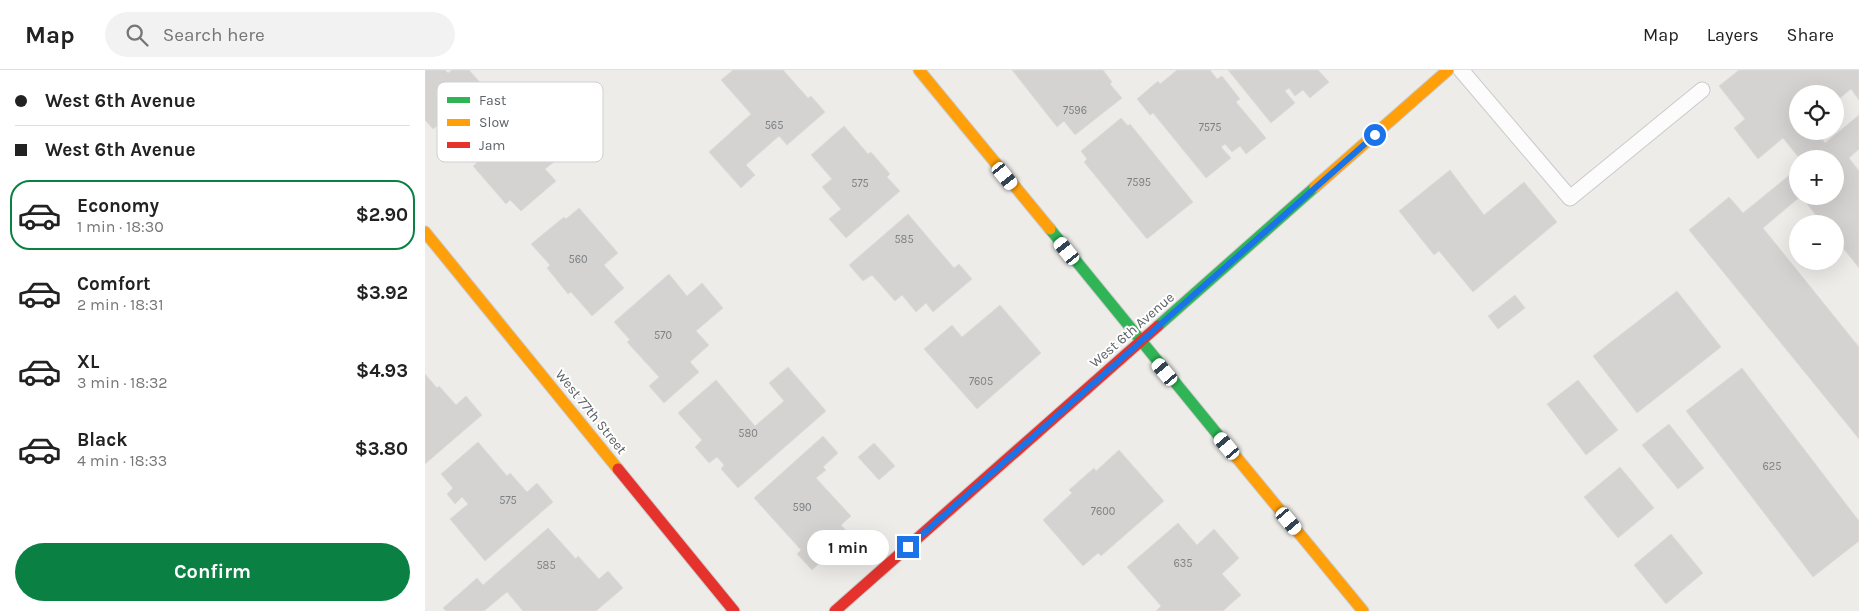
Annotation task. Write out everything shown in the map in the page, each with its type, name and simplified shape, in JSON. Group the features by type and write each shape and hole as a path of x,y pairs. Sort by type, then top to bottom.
{"street":[{"path":"919,70 1363,611"},
{"name":"West 6th Avenue","path":"835,611 1448,70"},
{"name":"West 77th Street","path":"425,232 734,611"}],"lane":[{"path":"1461,70 1570,198 1702,90"}],"building":[{"path":"425,70 445,70 448,73 452,70 469,70 480,82 437,82 437,126 433,129 425,120"},
{"path":"733,70 783,70 808,98 811,96 825,112 787,145 779,136 746,165 755,175 741,188 709,152 751,114 721,80"},
{"path":"1012,70 1103,70 1112,82 1110,84 1122,98 1075,135 1064,121 1057,127"},
{"path":"1177,70 1210,70 1217,79 1222,76 1240,99 1236,102 1266,138 1246,154 1240,146 1232,152 1225,144 1221,147 1231,158 1206,178 1153,113 1150,115 1137,99 1158,81 1160,84"},
{"path":"1228,70 1318,70 1329,82 1310,98 1303,90 1295,96 1289,88 1285,91 1295,103 1271,123"},
{"path":"1739,70 1859,70 1859,100 1851,89 1844,95 1844,85 1789,85 1789,140 1823,140 1825,143 1829,140 1844,140 1844,127 1859,115 1859,149 1849,158 1859,171 1859,268 1844,249 1844,215 1816,215 1808,205 1844,205 1844,150 1793,150 1783,138 1758,159 1734,128 1745,119 1719,86"},
{"path":"1121,118 1128,126 1130,124 1193,202 1147,239 1084,162 1087,159 1081,151"},
{"path":"844,126 868,154 871,152 890,174 887,177 900,191 846,238 829,219 841,209 822,187 832,179 811,155"},
{"path":"478,162 554,162 545,169 556,181 521,211 510,200 506,204 473,166"},
{"path":"1450,170 1484,215 1524,182 1557,222 1473,292 1439,251 1434,255 1399,211"},
{"path":"1789,176 1790,205 1763,228 1789,260 1789,270 1797,270 1859,347 1859,439 1689,230 1729,197 1743,213"},
{"path":"579,208 618,253 604,265 624,288 592,316 571,292 568,294 547,268 550,265 531,244 564,217 566,219"},
{"path":"908,214 954,268 959,264 972,279 933,312 926,303 916,312 902,295 895,301 872,275 863,281 849,265"},
{"path":"669,274 687,296 702,283 723,308 696,331 709,345 690,362 699,372 664,403 649,386 659,377 627,342 630,340 614,322"},
{"path":"1677,291 1721,347 1637,413 1593,356"},
{"path":"1515,295 1525,308 1498,329 1488,316"},
{"path":"1000,305 1041,353 977,409 924,349 952,325 962,337"},
{"path":"788,367 826,411 738,488 721,469 724,465 717,457 709,463 695,447 702,440 678,413 716,380 755,426 784,401 769,383"},
{"path":"1742,368 1859,521 1859,541 1813,577 1686,411"},
{"path":"425,374 456,405 466,396 482,415 425,464"},
{"path":"1578,380 1618,430 1586,455 1547,404"},
{"path":"1669,424 1704,468 1678,489 1642,445"},
{"path":"823,436 838,453 823,467 826,470 816,478 851,516 841,525 850,535 812,570 797,554 801,550 754,498"},
{"path":"478,442 507,476 510,473 527,492 537,483 553,502 485,561 450,519 468,504 462,497 455,504 447,494 453,488 441,474"},
{"path":"874,443 895,466 879,480 858,457"},
{"path":"1119,450 1164,501 1101,556 1098,553 1083,566 1043,520 1072,493 1069,490 1094,468 1096,471"},
{"path":"1620,467 1654,508 1618,538 1584,497"},
{"path":"1178,523 1197,545 1214,529 1239,558 1222,574 1241,595 1223,611 1156,611 1161,606 1127,567"},
{"path":"548,528 576,559 578,556 599,579 608,571 623,588 596,611 523,611 507,592 484,611 446,611 443,608 477,578 483,585"},
{"path":"1671,534 1703,573 1666,604 1634,565"}],"traffic: fast":[{"path":"1158,326 1315,187"},
{"path":"1050,229 1223,441"}],"traffic: slow":[{"path":"919,70 1050,229"},
{"path":"1315,187 1448,70"},
{"path":"425,232 618,469"},
{"path":"1223,441 1363,611"}],"traffic: jam":[{"path":"835,611 1158,326"},
{"path":"618,469 734,611"}],"route":[{"path":"908,547 1375,135"}]}
